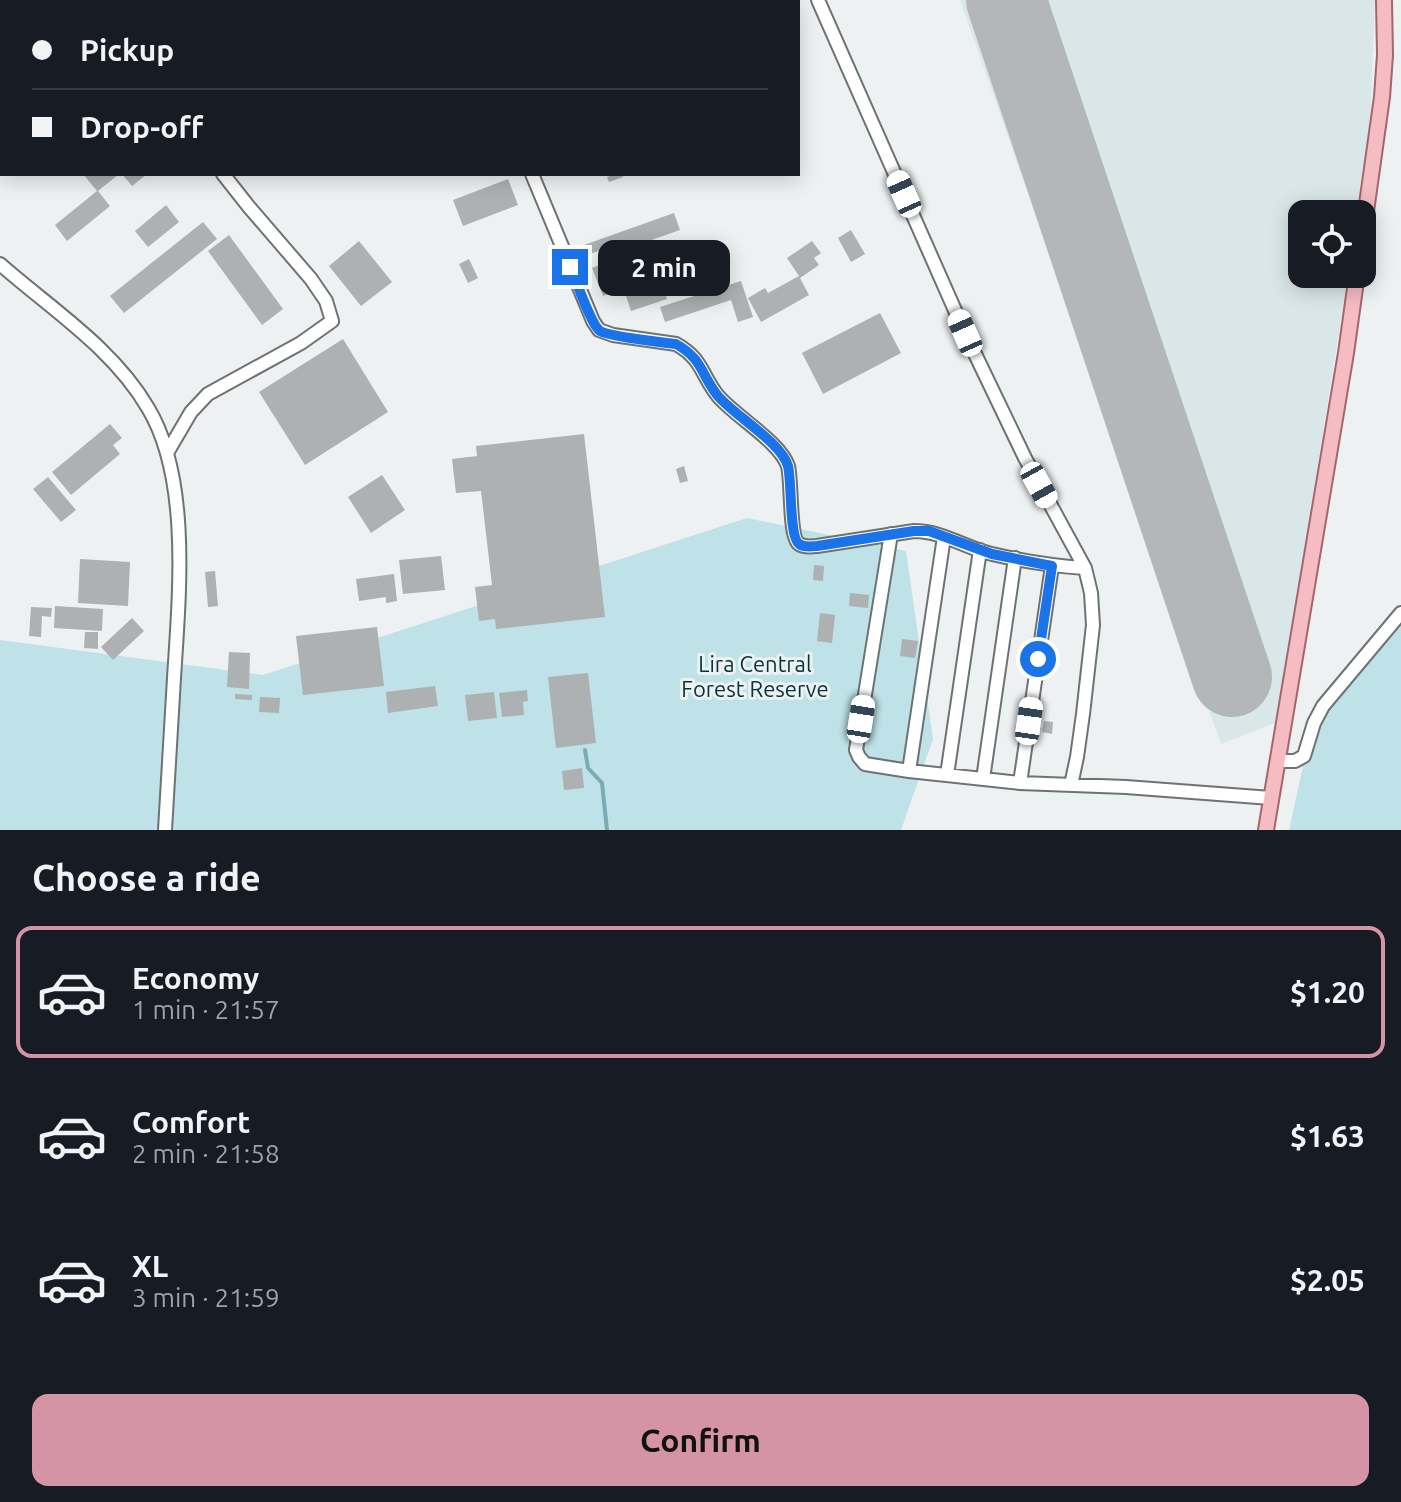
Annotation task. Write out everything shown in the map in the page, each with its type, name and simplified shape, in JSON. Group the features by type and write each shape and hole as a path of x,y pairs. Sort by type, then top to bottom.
{"main road":[{"path":"1368,200 1382,97 1384,0"},
{"path":"1266,830 1355,288"}],"street":[{"path":"818,0 965,333 1025,458 1085,568 1091,593 1093,625 1071,785"},
{"path":"167,453 191,412 208,394 301,343 332,321 326,301 311,279 225,176"},
{"path":"533,176 599,330 613,335 676,344 683,348 694,356 718,396 783,454 792,491 792,530 796,541 805,546 817,546 929,531 980,550 1052,566 1085,568"},
{"path":"0,264 86,337 121,372 149,408 167,453 179,530 179,611 165,830"},
{"path":"891,534 856,750 865,764 1020,783 1271,798"},
{"path":"909,771 944,537"},
{"path":"947,775 980,550"},
{"path":"983,779 1015,558"},
{"path":"1020,783 1052,566"},
{"path":"1277,761 1295,761 1304,756 1323,706 1401,613"}],"shaded area":[{"path":"960,0 1375,0 1370,131 1359,200 1288,200 1288,288 1346,288 1277,722 1221,744"}],"green space":[{"name":"Lira Central Forest Reserve","path":"747,518 906,551 933,739 901,830 0,830 0,640 263,675"},
{"path":"1401,624 1401,830 1289,830 1310,734"}],"building":[{"path":"85,176 117,176 98,191 110,206 67,241 55,225 97,191"},
{"path":"124,176 144,176 132,186"},
{"path":"623,176 623,177 609,182 607,177"},
{"path":"508,179 518,205 463,226 453,200"},
{"path":"166,205 179,222 148,247 135,231"},
{"path":"674,213 680,230 609,255 607,248 587,255 584,245"},
{"path":"203,222 217,239 124,313 110,296"},
{"path":"851,230 865,254 851,262 838,238"},
{"path":"229,235 283,309 262,325 208,251"},
{"path":"359,241 392,282 361,306 329,266"},
{"path":"812,241 821,253 814,258 819,265 800,278 809,295 761,322 748,298 765,288 768,293 799,276 787,258"},
{"path":"469,259 478,278 468,283 459,264"},
{"path":"611,260 622,289 603,296 592,268"},
{"path":"661,281 667,299 631,311 625,293"},
{"path":"741,281 753,317 738,322 731,300 665,322 660,307"},
{"path":"880,313 901,353 823,394 802,353"},
{"path":"343,339 388,412 305,465 259,392"},
{"path":"110,424 122,438 113,445 120,454 71,495 52,472"},
{"path":"584,434 605,617 496,629 495,619 479,621 475,587 492,585 481,491 456,493 452,459 477,456 476,446"},
{"path":"684,466 688,481 680,483 676,469"},
{"path":"382,475 405,510 371,533 348,497"},
{"path":"48,477 76,510 61,522 33,489"},
{"path":"441,556 445,590 403,594 399,560"},
{"path":"80,559 130,562 128,606 78,603"},
{"path":"814,565 824,566 823,581 813,580"},
{"path":"215,571 218,606 208,607 205,572"},
{"path":"394,574 397,601 386,603 386,597 359,601 356,579"},
{"path":"850,593 869,595 868,608 849,606"},
{"path":"55,606 103,609 102,631 54,628"},
{"path":"31,607 52,608 51,617 42,616 41,637 29,636"},
{"path":"820,613 835,615 832,643 817,641"},
{"path":"132,618 144,631 113,660 101,647"},
{"path":"377,627 384,686 303,695 296,636"},
{"path":"85,632 98,632 98,649 84,648"},
{"path":"902,639 918,641 915,658 900,656"},
{"path":"229,652 250,653 249,689 227,687"},
{"path":"588,673 596,743 556,748 548,677"},
{"path":"435,686 438,706 388,713 386,692"},
{"path":"527,690 528,701 523,702 524,715 502,717 499,693"},
{"path":"494,692 497,718 468,721 465,695"},
{"path":"235,694 252,695 252,700 235,699"},
{"path":"260,697 280,698 279,713 259,712"},
{"path":"1044,721 1053,722 1052,734 1042,732"},
{"path":"582,768 584,788 564,790 562,771"}],"waterway":[{"path":"585,750 588,768 602,783 607,830"}],"runway":[{"path":"1006,0 1232,677"}],"route":[{"path":"570,267 599,330 613,335 676,344 683,348 694,356 718,396 783,454 792,491 792,530 800,544 817,546 929,531 977,550 1052,566 1038,659"}]}
